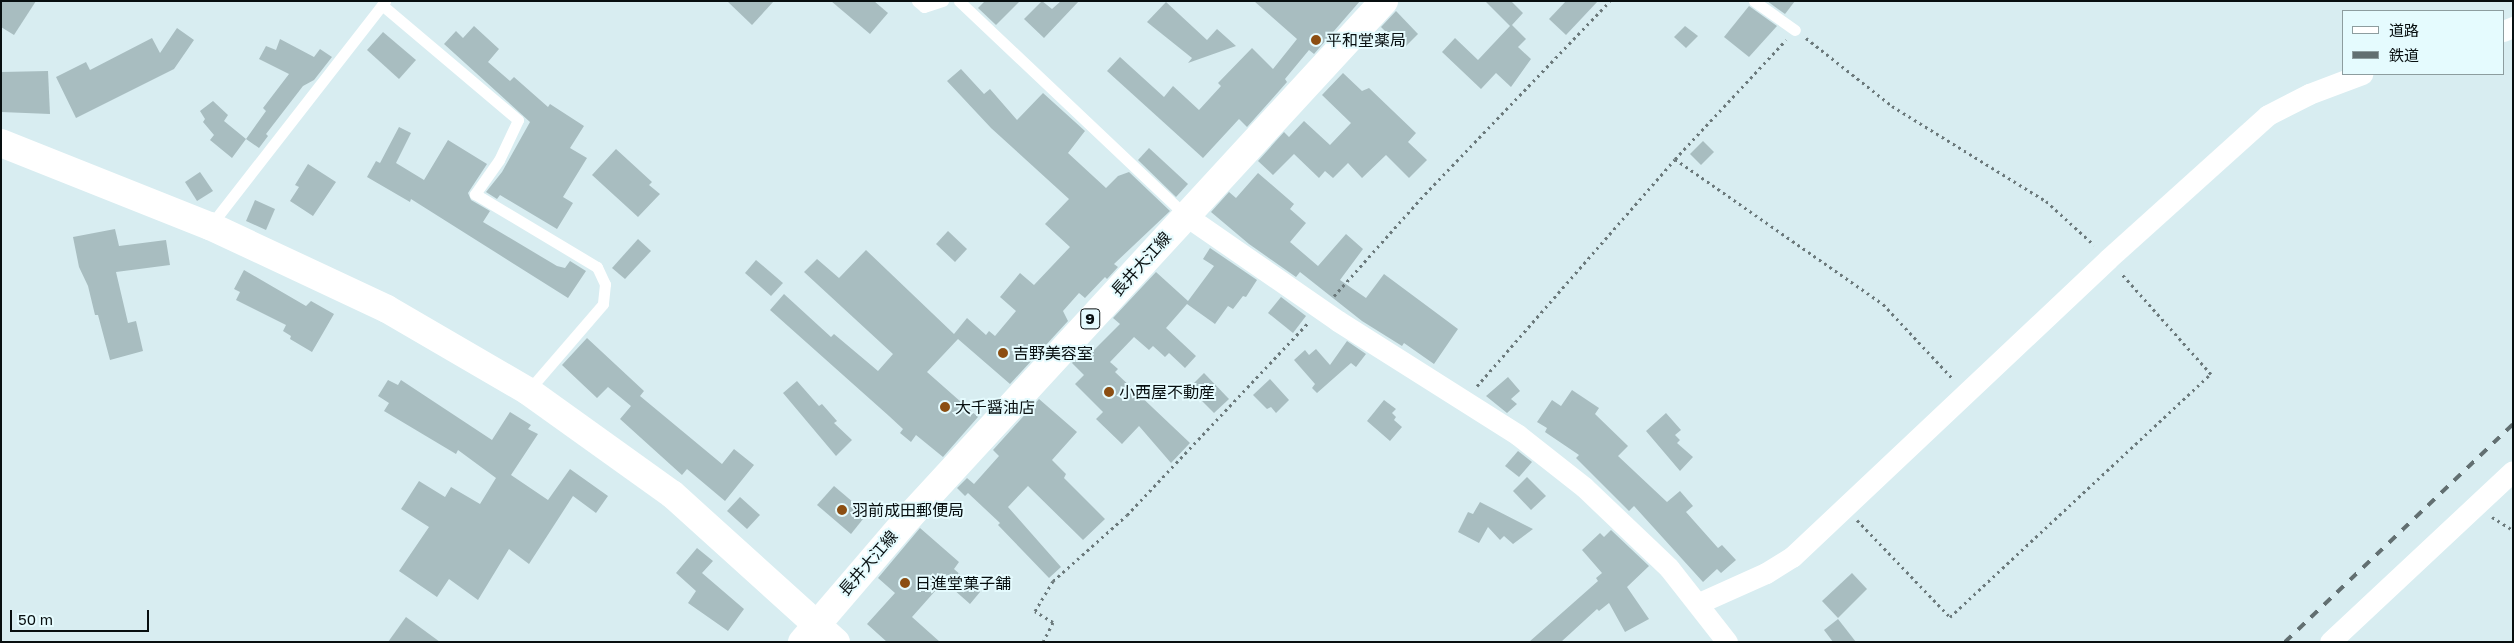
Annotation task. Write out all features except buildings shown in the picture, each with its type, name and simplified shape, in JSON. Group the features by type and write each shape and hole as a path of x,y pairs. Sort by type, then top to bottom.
{"street":[{"name":"長井大江線","path":"809,632 1185,215 1384,1"},
{"path":"1698,603 1766,573 1792,558 1965,392 2108,259 2268,115 2309,94 2359,75"},
{"path":"1,143 210,226 387,309 528,391 672,494 809,632 836,642"},
{"path":"1185,215 1322,310 1518,434 1584,487 1668,568 1698,603 1727,642"},
{"path":"2330,642 2474,504 2513,471"}],"lane":[{"path":"917,1 924,7 943,1"},
{"path":"958,1 1185,215"},
{"path":"1754,1 1795,30"},
{"path":"210,226 384,3 518,120 498,160 475,194 597,267 605,284 603,304 528,391"}],"path":[{"path":"1043,642 1053,622 1035,611 1053,581 1127,515 1322,310 1425,194 1610,1"},
{"path":"1466,400 1675,159 1795,30 1892,106 2046,202 2108,259 2210,374 1950,618 1845,506"},
{"path":"1675,159 1883,304 1965,392"}],"railway":[{"path":"2285,642 2513,424"}],"place":[{"name":"平和堂薬局","path":"1316,40"},
{"name":"吉野美容室","path":"1003,353"},
{"name":"小西屋不動産","path":"1109,392"},
{"name":"大千醤油店","path":"945,407"},
{"name":"羽前成田郵便局","path":"842,510"},
{"name":"日進堂菓子舗","path":"905,583"}]}
